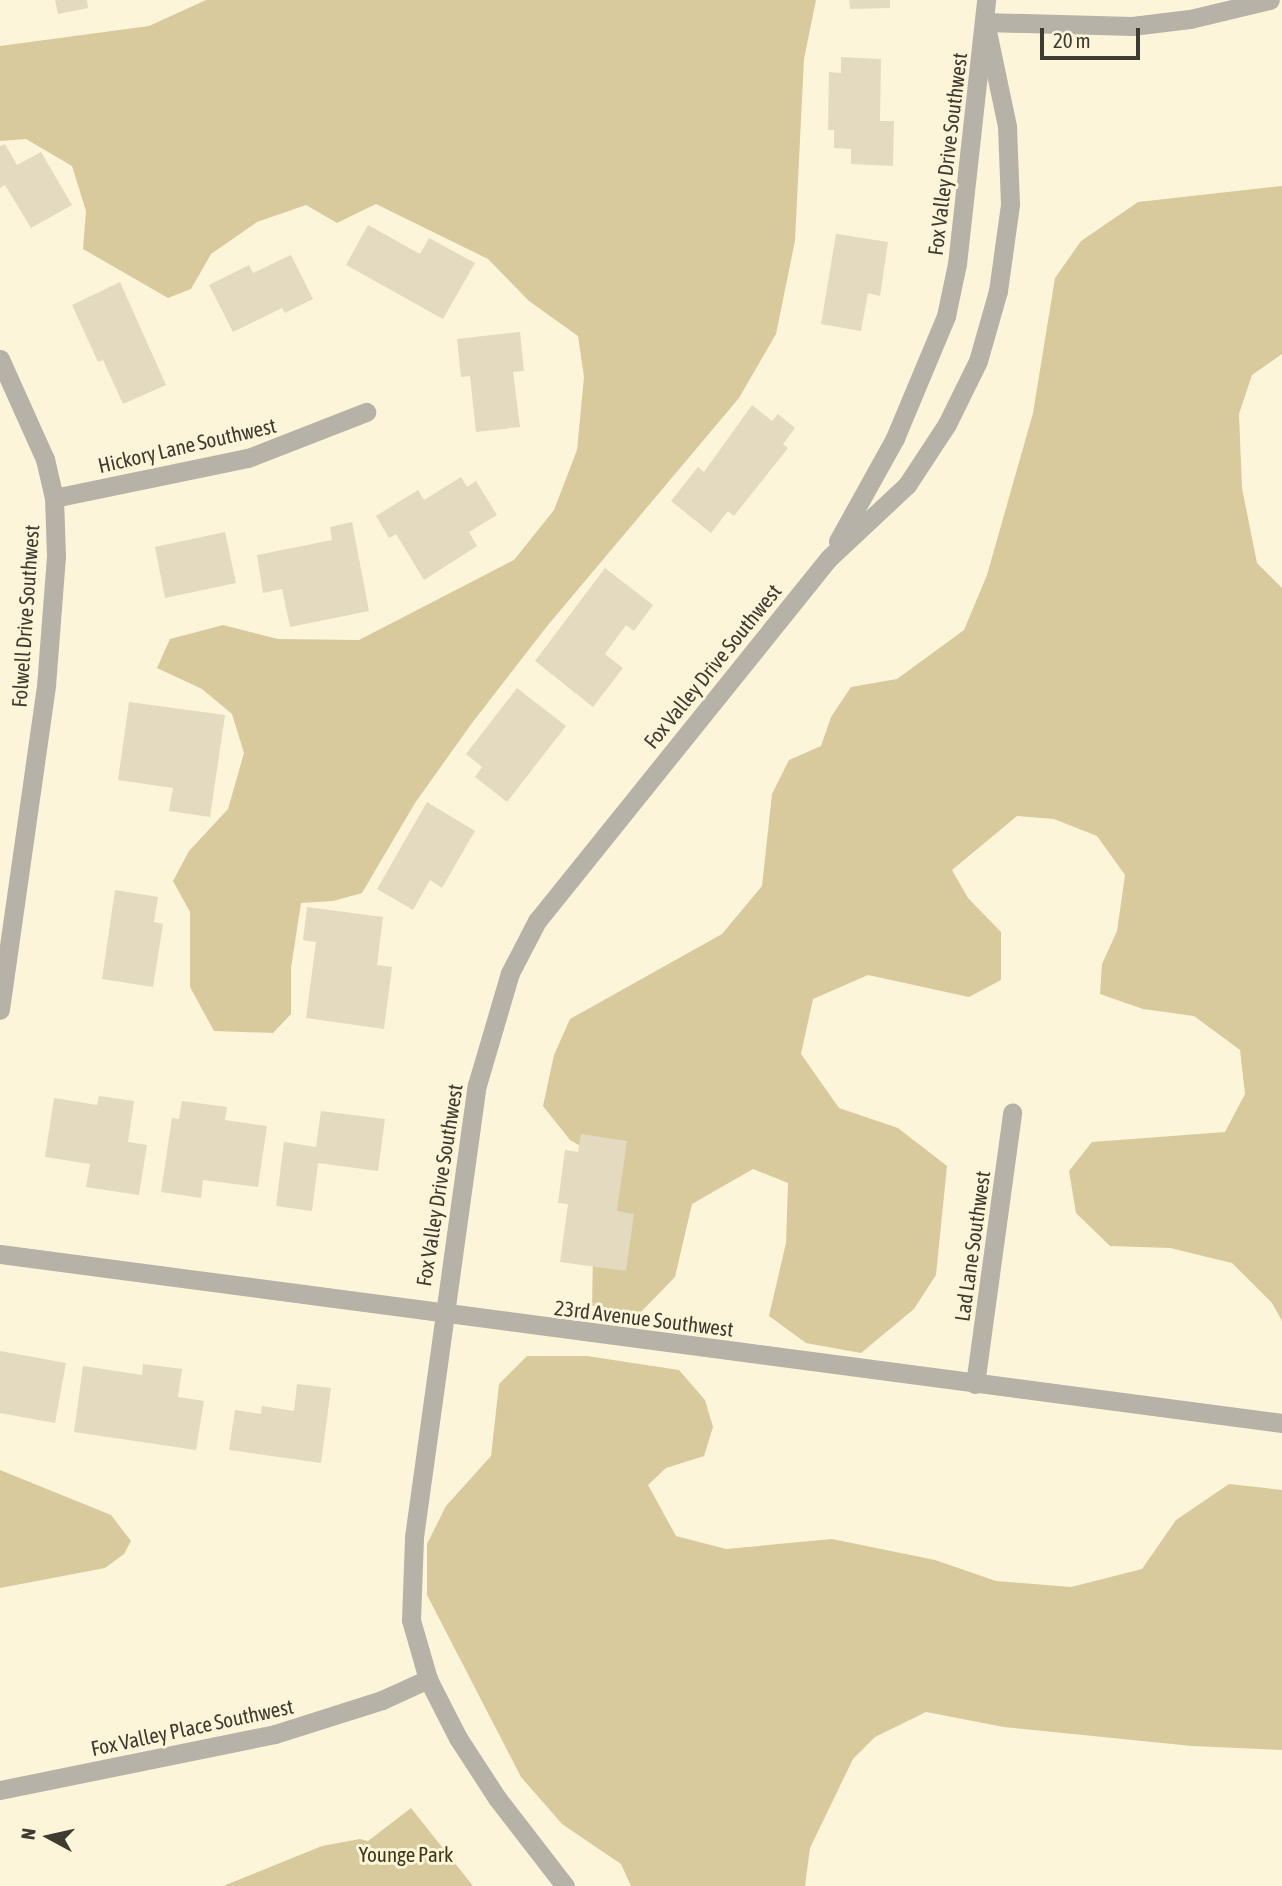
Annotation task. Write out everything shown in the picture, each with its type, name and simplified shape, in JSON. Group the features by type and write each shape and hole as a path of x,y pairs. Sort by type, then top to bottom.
{"street":[{"name":"Fox Valley Drive Southwest","path":"829,558 895,438 946,316 957,264 986,0"},
{"path":"985,22 1132,26 1190,19 1270,0"},
{"name":"Fox Valley Drive Southwest","path":"565,1886 476,1768 428,1679 411,1620 410,1573 442,1315 477,1085 489,1029 510,973 545,911 829,558 908,485 947,424 978,361 998,291 1010,204 1007,126 985,22"},
{"name":"Folwell Drive Southwest","path":"0,359 37,439 54,498 51,638 0,1010"},
{"name":"Hickory Lane Southwest","path":"54,498 248,458 366,412"},
{"name":"Lad Lane Southwest","path":"975,1384 1013,1113"},
{"name":"23rd Avenue Southwest","path":"0,1254 442,1315 1282,1423"},
{"name":"Fox Valley Place Southwest","path":"0,1790 275,1734 382,1700 428,1679"}],"green space":[{"path":"206,0 816,0 804,59 795,241 776,334 739,398 548,625 472,723 415,803 362,893 333,901 301,903 291,968 291,1014 273,1033 214,1031 190,987 190,912 173,881 189,851 228,809 244,753 232,714 202,689 157,668 170,639 223,625 278,639 359,640 514,560 554,510 577,450 584,377 578,336 529,301 488,259 376,204 337,223 306,205 257,222 211,254 191,289 168,298 83,249 86,211 72,166 26,139 0,141 0,46 149,26"},
{"path":"1282,186 1282,354 1252,375 1239,414 1242,488 1257,563 1282,588 1282,1321 1272,1303 1232,1263 1170,1248 1110,1246 1076,1213 1069,1171 1092,1142 1225,1132 1245,1094 1240,1050 1194,1016 1143,1009 1100,994 1102,964 1117,931 1125,875 1097,836 1054,819 1017,816 952,870 968,898 1001,932 1001,980 969,997 868,975 813,999 801,1054 839,1108 898,1128 947,1166 936,1275 914,1309 861,1353 806,1343 769,1316 786,1243 788,1183 753,1169 692,1204 675,1277 638,1315 592,1306 593,1253 610,1163 570,1140 543,1106 554,1055 570,1019 722,934 762,886 772,794 789,760 821,746 831,717 851,687 897,679 964,630 987,575 1033,413 1055,278 1081,241 1138,202"},
{"path":"527,1356 587,1356 679,1370 705,1400 713,1427 704,1456 666,1468 648,1485 676,1536 726,1549 832,1539 935,1560 996,1581 1071,1587 1142,1569 1176,1520 1229,1484 1282,1490 1282,1750 1192,1746 1004,1727 926,1712 875,1737 853,1759 810,1848 805,1886 631,1886 621,1864 562,1824 521,1777 427,1595 427,1544 446,1506 491,1456 499,1384"},
{"path":"0,1470 111,1515 131,1541 124,1554 105,1568 0,1588"},
{"name":"Younge Park","path":"411,1808 473,1886 223,1886 322,1846 360,1839 368,1841"}],"building":[{"path":"55,0 87,0 88,8 58,14"},
{"path":"849,0 890,0 890,8 850,9"},
{"path":"841,57 881,59 880,121 894,121 893,166 851,164 851,149 834,148 834,130 828,130 829,72 841,73"},
{"path":"5,144 17,165 41,152 72,205 31,228 5,185 0,188 0,146"},
{"path":"368,225 420,254 429,238 475,263 443,319 346,265"},
{"path":"836,234 888,242 880,296 868,293 861,331 821,324"},
{"path":"291,255 313,299 285,313 282,308 233,332 209,285 249,265 253,273"},
{"path":"120,282 166,385 123,404 103,360 98,362 72,305"},
{"path":"520,332 524,371 513,372 520,427 476,432 470,376 461,377 457,339"},
{"path":"752,405 772,421 778,414 795,428 783,444 788,448 734,516 728,511 711,533 671,501 698,467 704,472"},
{"path":"461,477 467,487 476,481 497,515 469,532 477,546 424,580 396,534 389,538 376,516 418,490 424,500"},
{"path":"352,522 369,611 290,627 282,589 263,593 257,555 332,540 330,527"},
{"path":"225,532 236,583 165,598 155,547"},
{"path":"605,568 653,605 634,631 626,625 605,654 623,668 593,707 535,661"},
{"path":"517,688 566,726 507,802 475,777 482,767 466,754"},
{"path":"129,702 225,715 210,817 169,811 173,788 118,780"},
{"path":"427,802 475,831 442,888 430,880 413,910 377,889"},
{"path":"115,890 158,897 154,922 163,924 153,987 102,979"},
{"path":"307,907 383,917 377,965 392,967 384,1029 306,1018 316,942 303,940"},
{"path":"99,1096 134,1101 128,1142 147,1145 139,1195 86,1187 90,1164 45,1157 54,1098 97,1105"},
{"path":"182,1101 227,1107 225,1120 267,1126 258,1187 203,1180 201,1198 161,1192 172,1118 179,1119"},
{"path":"321,1111 385,1119 378,1171 318,1163 312,1211 276,1206 284,1142 316,1147"},
{"path":"581,1134 627,1141 617,1211 634,1214 626,1271 560,1262 568,1204 558,1203 565,1150 578,1152"},
{"path":"0,1351 66,1363 55,1423 0,1413"},
{"path":"143,1364 182,1369 178,1397 204,1401 196,1450 74,1432 83,1366 142,1375"},
{"path":"297,1384 331,1388 321,1463 229,1450 235,1410 261,1414 262,1406 294,1411"}]}
